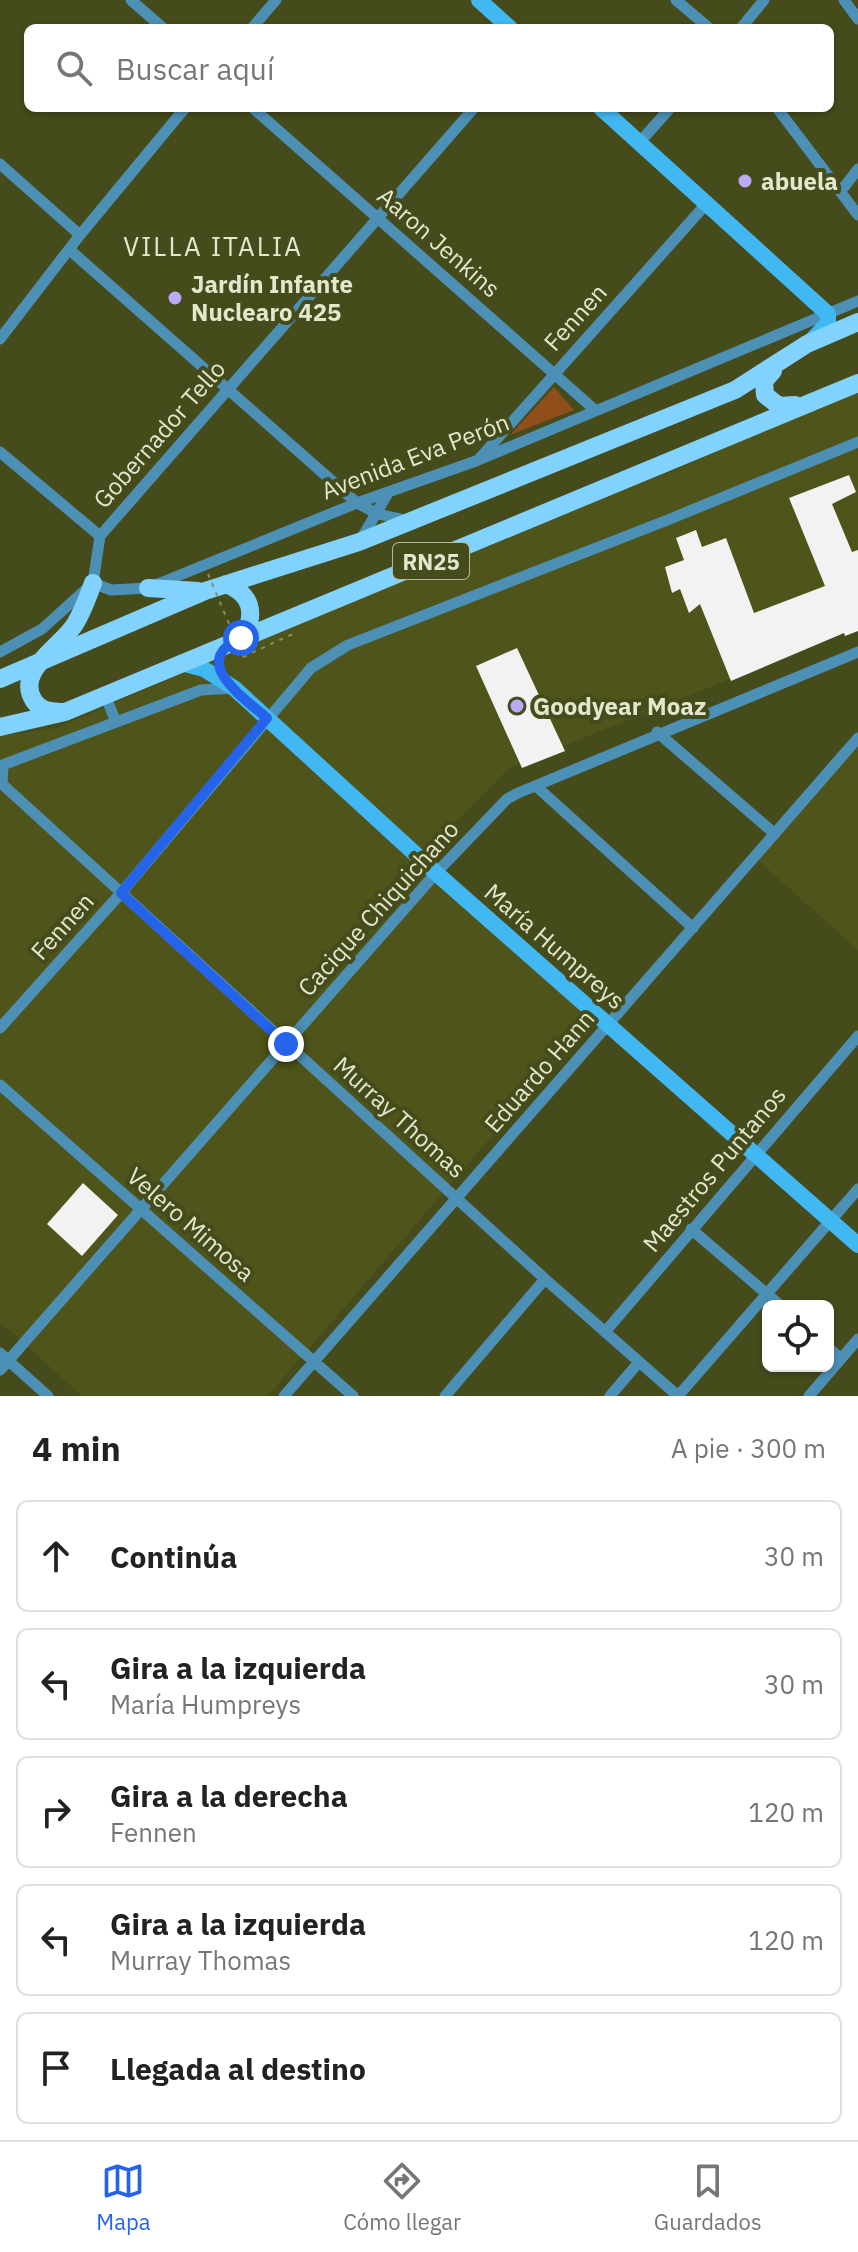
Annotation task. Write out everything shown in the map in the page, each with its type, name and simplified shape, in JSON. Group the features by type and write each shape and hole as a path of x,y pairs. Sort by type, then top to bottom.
{"main road":[{"name":"RN25","path":"0,679 207,583 226,584 359,542 735,390 807,344 858,322"},
{"path":"781,363 764,381 768,399 779,406 808,404"},
{"name":"RN25","path":"0,727 65,712 498,534 679,454 858,383"},
{"path":"65,712 45,711 30,694 30,680 42,659 75,624 93,583"},
{"path":"148,588 207,583"},
{"path":"226,584 247,598 251,610 251,623 237,639"}],"street":[{"path":"131,0 158,24"},
{"path":"255,24 276,0"},
{"path":"479,0 506,24"},
{"path":"676,0 704,24"},
{"path":"744,24 764,0"},
{"path":"844,0 858,19"},
{"path":"0,339 71,251 80,235 182,112"},
{"name":"Aaron Jenkins","path":"258,112 595,410"},
{"name":"Gobernador Tello","path":"93,583 100,536 471,112"},
{"path":"606,112 828,314 828,323 822,332 807,344"},
{"path":"640,142 666,112"},
{"path":"780,112 858,215"},
{"path":"0,164 80,235"},
{"path":"841,191 858,169"},
{"name":"Fennen","path":"476,461 707,203"},
{"path":"71,251 357,503 378,514 411,521"},
{"name":"Avenida Eva Perón","path":"93,583 111,590 148,588 357,503 476,461 858,301"},
{"name":"Fennen","path":"0,1028 121,893 311,668 348,645 858,442"},
{"path":"0,452 100,536"},
{"path":"359,542 388,493"},
{"path":"0,652 42,629 93,583"},
{"path":"1,766 201,690 229,684 218,661 237,639"},
{"name":"Cacique Chiquichano","path":"3,1361 142,1210 436,873 507,799 657,732 858,652"},
{"name":"María Humpreys","path":"181,663 204,669 229,684 436,873 858,1245"},
{"path":"105,695 116,722"},
{"path":"657,732 775,834"},
{"name":"Eduardo Hann","path":"284,1396 858,738"},
{"name":"Murray Thomas","path":"1,766 2,784 545,1279 678,1396"},
{"path":"537,787 693,928"},
{"name":"Maestros Puntanos","path":"605,1332 754,1153 858,1036"},
{"name":"Velero Mimosa","path":"0,1085 353,1396"},
{"path":"678,1396 765,1292 858,1189"},
{"path":"691,1229 774,1300"},
{"path":"445,1396 545,1279"},
{"path":"809,1396 858,1339"},
{"path":"834,1353 841,1359"},
{"path":"3,1361 48,1396"},
{"path":"610,1396 639,1362"}],"path":[{"path":"207,583 243,657"}],"shaded area":[{"path":"554,387 574,410 510,435"},
{"path":"858,390 858,628 510,767 419,859 593,1019 268,1396 82,1396 0,1322 0,736 56,728 322,613 677,469"},
{"path":"858,732 858,950 751,854"}],"building":[{"path":"849,475 856,492 832,504 852,552 858,550 858,631 845,636 844,633 731,681 700,604 689,613 680,589 672,593 665,567 684,560 676,538 696,530 702,547 726,538 754,613 825,586 789,498"},
{"path":"517,648 565,751 522,768 476,666"},
{"path":"83,1183 118,1215 82,1256 47,1224"}],"place":[{"name":"abuela","path":"745,181"},
{"name":"Jardín Infante Nuclearo 425","path":"175,298"},
{"name":"Goodyear Moaz","path":"517,706"}],"district":[{"name":"VILLA ITALIA","path":"213,246"}],"route":[{"path":"241,638 229,643 221,652 218,661 224,680 267,718 121,893 286,1044"}]}
